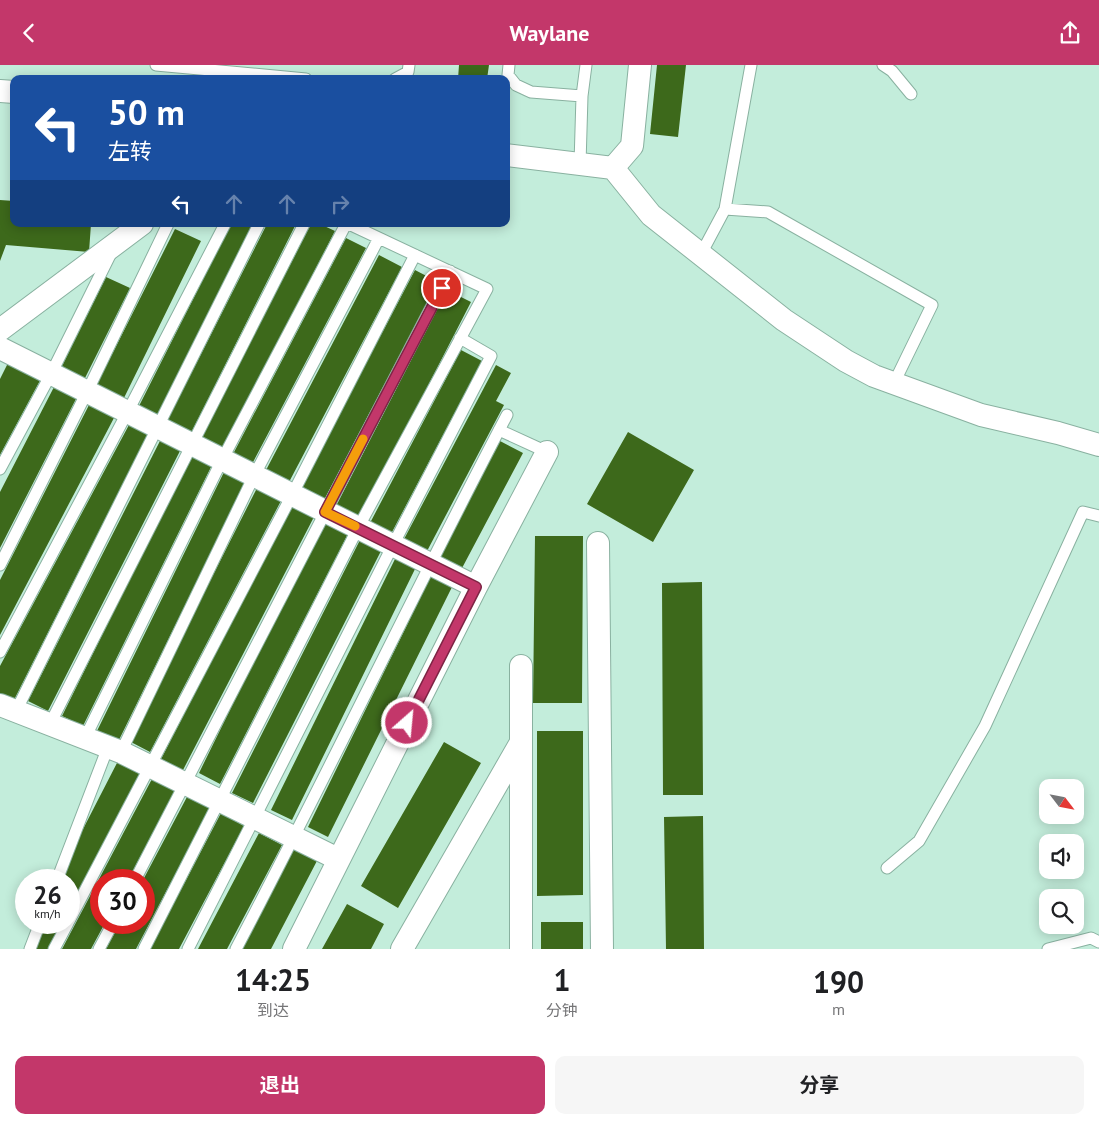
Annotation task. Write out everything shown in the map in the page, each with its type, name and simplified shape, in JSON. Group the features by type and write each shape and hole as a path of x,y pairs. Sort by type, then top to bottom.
{"street":[{"path":"613,168 632,146 640,65"},
{"path":"510,155 613,168 651,215 784,319 846,361 874,376 981,415 1058,433 1099,445"},
{"path":"0,330 138,227"},
{"path":"0,349 476,587"},
{"path":"294,949 476,587 547,452"},
{"path":"598,543 602,949"},
{"path":"521,666 521,949"},
{"path":"8,708 150,766 338,859"},
{"path":"402,949 521,742"}],"lane":[{"path":"156,65 263,75"},
{"path":"404,75 408,73 409,65"},
{"path":"580,164 582,96 586,65"},
{"path":"701,254 725,209 751,65"},
{"path":"883,65 892,71 911,94"},
{"path":"510,78 516,85 531,92 582,96"},
{"path":"725,209 768,212 932,305 894,383"},
{"path":"0,565 88,392 167,227"},
{"path":"0,651 223,227"},
{"path":"8,708 157,427 257,227"},
{"path":"50,724 302,227"},
{"path":"85,738 222,460 344,227"},
{"path":"144,949 358,528 487,289 355,227"},
{"path":"61,869 114,750 254,476 379,238"},
{"path":"0,469 51,374 115,244"},
{"path":"80,899 292,495 415,255"},
{"path":"141,869 450,271"},
{"path":"188,949 393,545 491,357 460,338"},
{"path":"236,949 294,838 429,564 507,415"},
{"path":"498,430 547,452"},
{"path":"887,868 919,841 985,726 1083,512 1099,517"},
{"path":"30,949 36,934"},
{"path":"54,949 62,934"},
{"path":"99,949 107,934"},
{"path":"1048,949 1093,943"}],"building":[{"path":"459,65 489,65 488,75 458,75"},
{"path":"657,65 686,65 678,137 650,134"},
{"path":"0,200 10,201 10,227 91,227 89,252 6,245 0,261"},
{"path":"229,227 252,227 156,418 138,408"},
{"path":"265,227 294,227 190,435 166,423"},
{"path":"309,227 326,227 335,231 222,451 200,440"},
{"path":"175,229 201,241 122,402 95,388"},
{"path":"346,238 366,248 251,466 232,456"},
{"path":"379,255 402,267 288,484 265,472"},
{"path":"415,270 438,282 324,500 301,487"},
{"path":"106,277 130,288 85,378 61,368"},
{"path":"447,290 471,302 359,520 335,508"},
{"path":"461,350 482,361 391,534 370,523"},
{"path":"10,359 43,375 0,455 0,379"},
{"path":"496,365 511,373 496,401 504,405 426,553 403,541"},
{"path":"54,387 77,397 0,548 0,492"},
{"path":"89,405 115,416 0,635 0,580"},
{"path":"130,423 149,432 13,702 0,697 0,666"},
{"path":"628,432 694,470 653,542 587,504"},
{"path":"162,437 182,447 48,711 28,701"},
{"path":"500,441 523,453 461,570 439,559"},
{"path":"192,453 213,463 83,726 62,716"},
{"path":"225,470 246,481 118,742 97,731"},
{"path":"258,486 283,497 150,752 129,741"},
{"path":"293,503 315,515 183,770 161,759"},
{"path":"323,520 349,532 220,784 199,773"},
{"path":"535,536 583,536 582,703 533,703"},
{"path":"361,538 382,549 253,803 232,793"},
{"path":"396,557 416,567 292,820 271,810"},
{"path":"432,574 453,585 328,837 308,827"},
{"path":"702,582 703,795 663,795 662,583"},
{"path":"537,731 583,731 583,895 537,896"},
{"path":"444,742 481,763 398,908 361,886"},
{"path":"118,761 141,772 80,890 80,869 67,869 82,831"},
{"path":"153,777 176,789 134,869 104,869"},
{"path":"188,795 211,806 155,913 155,869 149,869"},
{"path":"221,813 244,826 179,949 150,949"},
{"path":"703,816 704,949 666,949 664,817"},
{"path":"259,833 282,845 227,949 198,949"},
{"path":"296,845 319,857 271,949 241,949"},
{"path":"90,896 90,934 99,934 91,949 62,949 70,934 80,934 80,915"},
{"path":"347,904 384,924 371,949 322,949"},
{"path":"541,922 583,922 583,949 541,949"},
{"path":"42,934 57,934 49,949 36,949"},
{"path":"114,934 144,934 136,949 106,949"}],"slow traffic":[{"path":"355,526 325,512 363,439"}],"route":[{"path":"407,723 476,587 325,512 442,288"}]}
